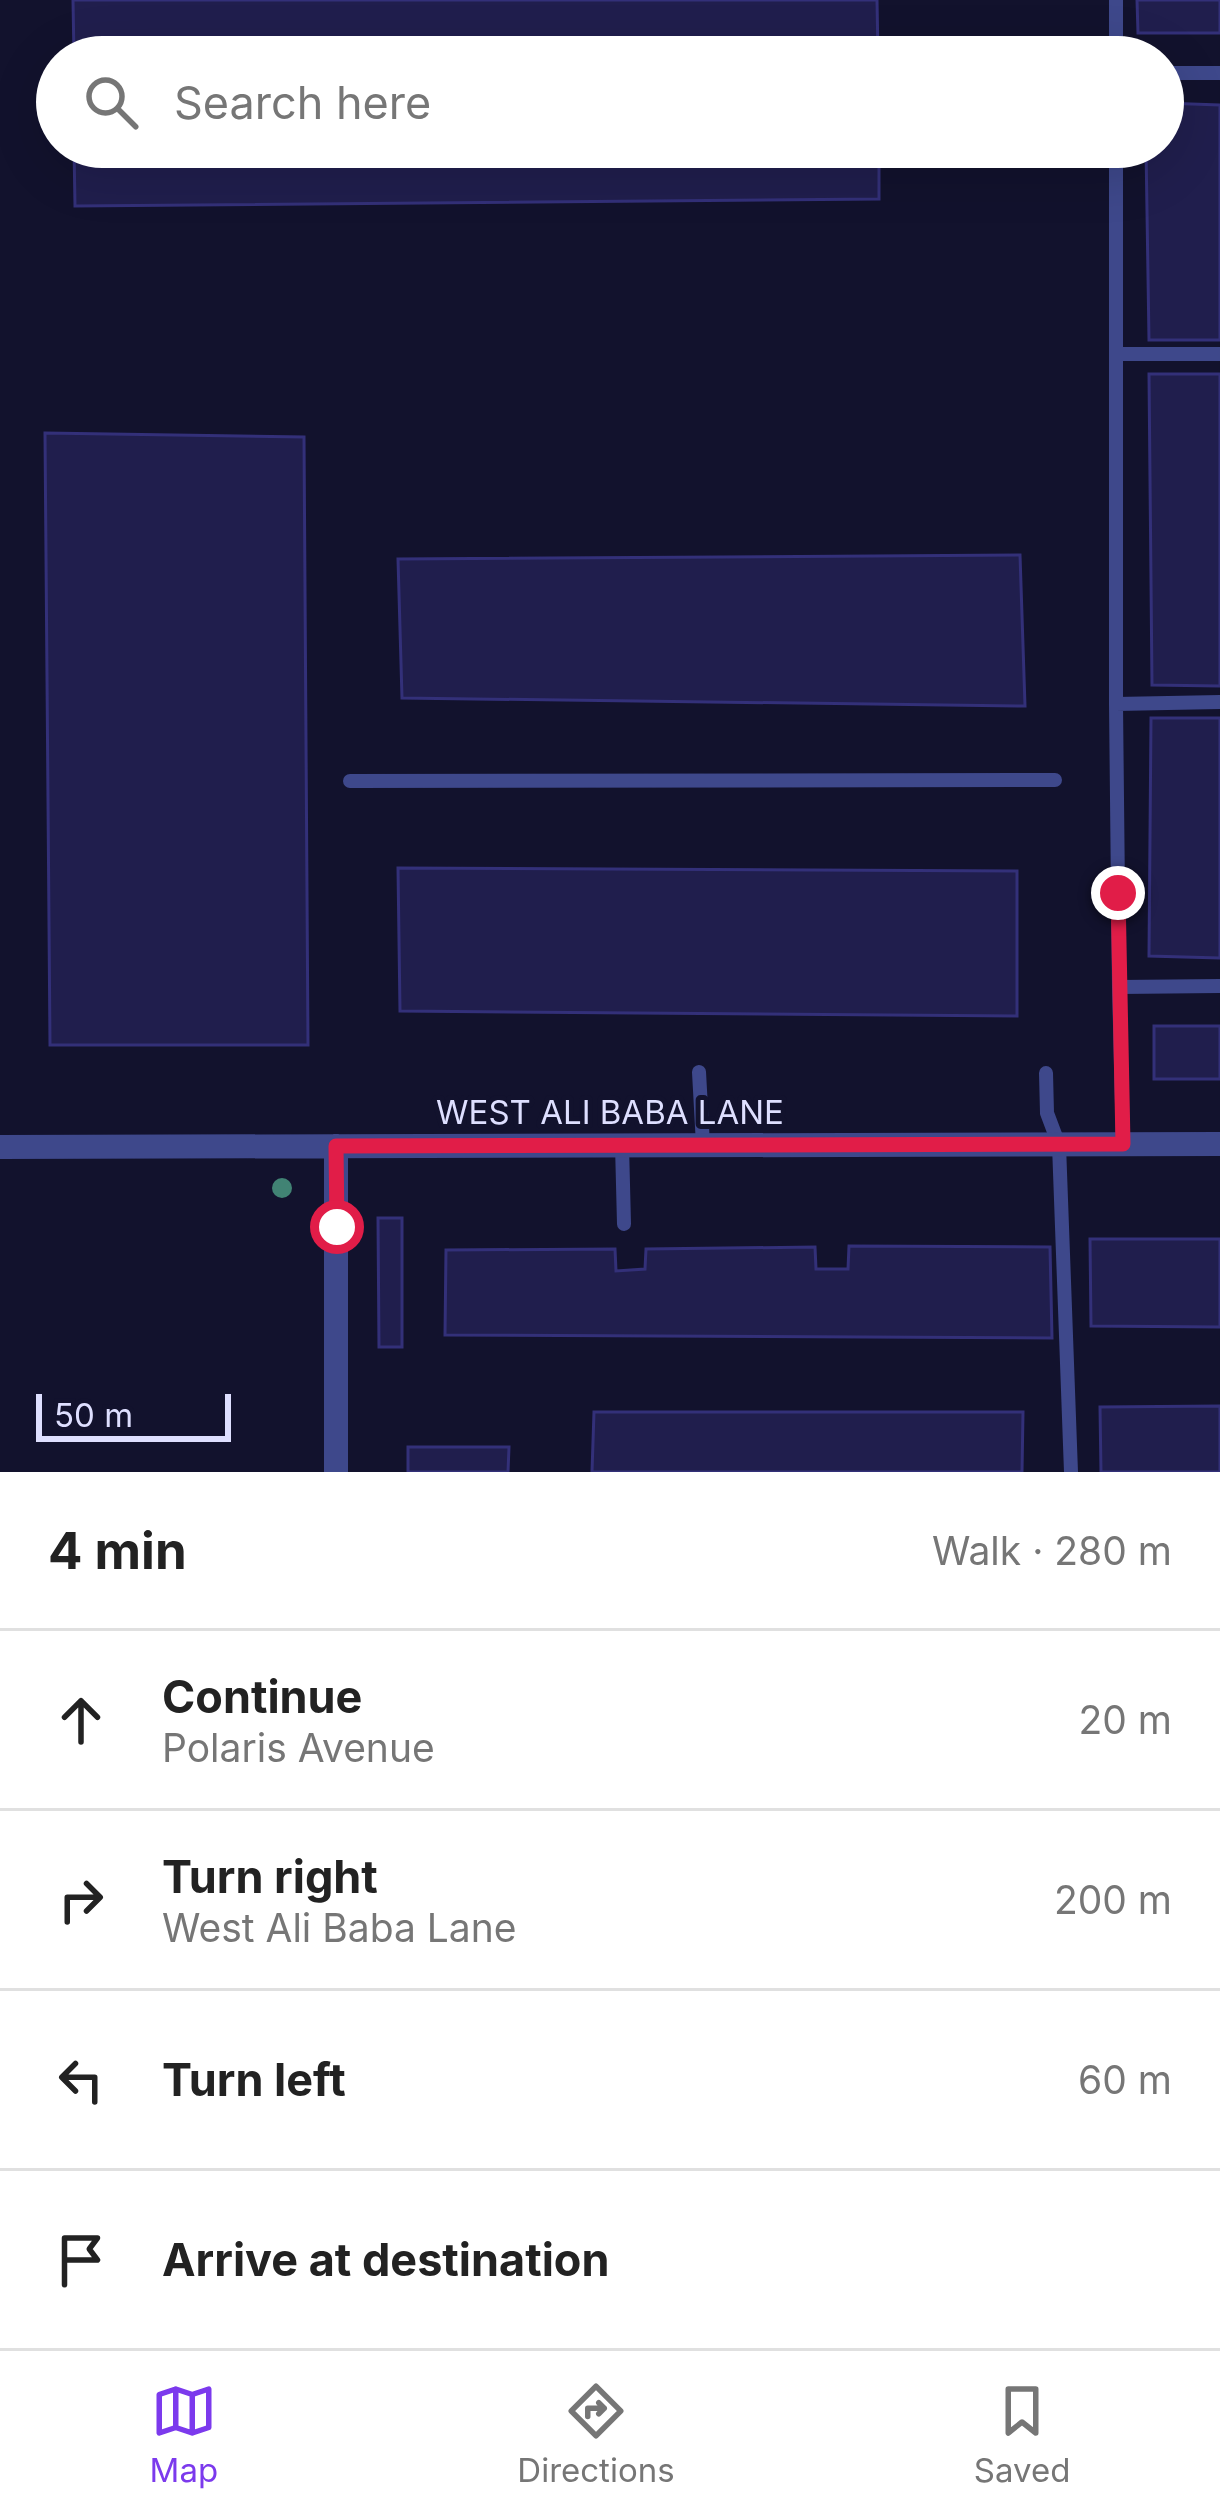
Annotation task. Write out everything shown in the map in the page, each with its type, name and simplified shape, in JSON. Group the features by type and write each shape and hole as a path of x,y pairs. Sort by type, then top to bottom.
{"street":[{"name":"WEST ALI BABA LANE","path":"0,1147 1220,1144"},
{"path":"336,1146 336,1472"}],"lane":[{"path":"1116,0 1116,36"},
{"path":"1184,73 1220,73"},
{"path":"1116,168 1116,704 1123,1144"},
{"path":"1116,355 1220,354"},
{"path":"1116,704 1220,702"},
{"path":"350,782 1054,780"},
{"path":"1119,987 1220,986"},
{"path":"699,1072 703,1145"},
{"path":"1046,1073 1047,1113 1059,1144 1070,1472"},
{"path":"622,1145 624,1224"}],"building":[{"path":"73,0 877,0 878,36 74,36"},
{"path":"1137,0 1220,0 1220,33 1138,33"},
{"path":"1184,104 1220,105 1220,340 1149,340 1146,168 1184,168"},
{"path":"74,168 879,168 879,199 75,206"},
{"path":"1149,374 1220,374 1220,686 1152,685"},
{"path":"45,433 304,437 308,1045 50,1045"},
{"path":"1020,555 1025,706 402,698 398,559"},
{"path":"1151,718 1220,718 1220,958 1149,956"},
{"path":"398,868 1017,871 1017,1016 400,1011"},
{"path":"1154,1026 1220,1026 1220,1079 1154,1079"},
{"path":"378,1218 402,1218 402,1347 379,1347"},
{"path":"1090,1239 1220,1239 1220,1327 1091,1326"},
{"path":"849,1246 1050,1247 1052,1338 445,1335 446,1250 615,1249 616,1271 645,1269 646,1249 815,1247 816,1269 848,1269"},
{"path":"1220,1406 1220,1472 1101,1472 1100,1407"},
{"path":"594,1412 1023,1412 1022,1472 592,1472"},
{"path":"408,1447 509,1447 508,1472 408,1472"}],"route":[{"path":"337,1227 336,1146 1123,1144 1118,893"}]}
